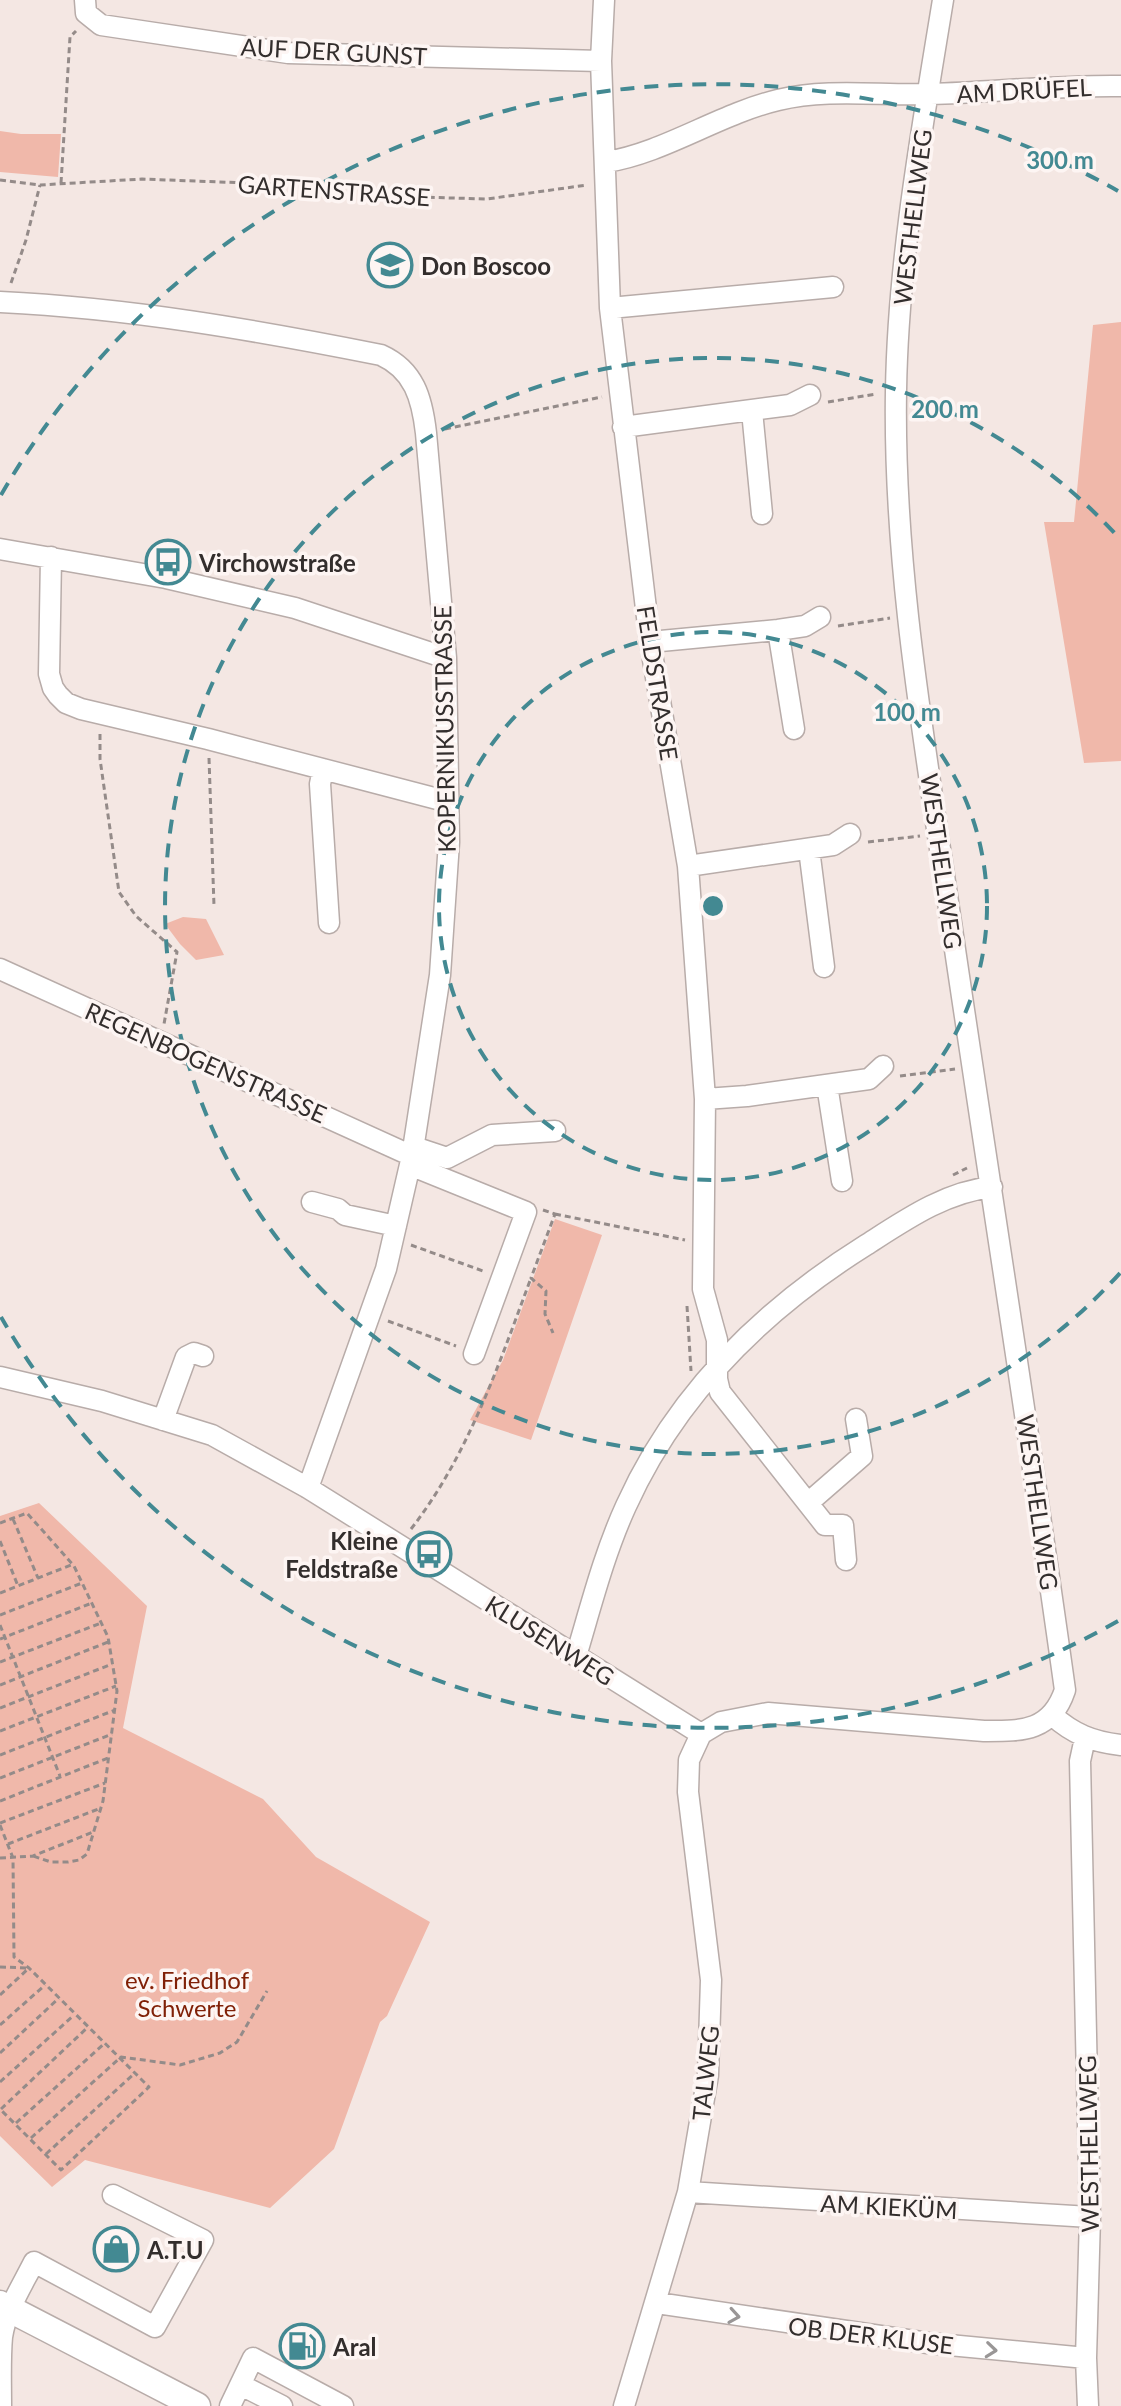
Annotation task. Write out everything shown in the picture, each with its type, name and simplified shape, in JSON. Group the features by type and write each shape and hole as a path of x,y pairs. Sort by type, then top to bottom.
{"main road":[{"path":"5,2306 197,2406"}],"street":[{"name":"FELDSTRASSE","path":"604,0 601,61 610,308 650,642 688,866 705,1099 703,1289 717,1340 717,1365"},
{"name":"WESTHELLWEG","path":"943,0 902,278 896,391 899,502 908,615 938,833 1065,1690 1052,1715"},
{"name":"AUF DER GUNST","path":"87,8 101,25 288,53 601,61"},
{"name":"AM DRÜFEL","path":"928,94 1121,86"},
{"path":"606,172 706,124 779,100 847,91 928,94"},
{"path":"610,308 833,287"},
{"name":"KOPERNIKUSSTRASSE","path":"2,302 205,322 381,355 395,361 415,384 426,433 446,658 449,802 440,975 412,1156 395,1233 371,1314 308,1488"},
{"path":"623,427 790,405 810,395"},
{"path":"752,411 762,514"},
{"path":"0,549 166,578 295,608 446,658"},
{"path":"51,557 48,662 53,688 66,703 449,802"},
{"path":"650,642 778,630 805,626 820,617"},
{"path":"778,630 794,729"},
{"path":"323,769 320,784 329,923"},
{"path":"688,866 833,845 850,834"},
{"path":"809,849 824,967"},
{"name":"REGENBOGENSTRASSE","path":"0,969 412,1156"},
{"path":"705,1099 869,1079 883,1066"},
{"path":"827,1085 842,1181"},
{"path":"412,1156 447,1158 492,1135 555,1131"},
{"path":"412,1156 526,1212 474,1354"},
{"path":"575,1656 604,1561 626,1505 651,1457 717,1365 801,1289 845,1259 952,1195 992,1187"},
{"path":"312,1202 338,1209 345,1215 395,1233"},
{"path":"163,1420 186,1357 194,1353 203,1356"},
{"path":"717,1365 720,1392 812,1509 825,1525 843,1525 846,1560"},
{"name":"KLUSENWEG","path":"0,1377 102,1401 212,1435 308,1488 701,1734"},
{"path":"812,1509 862,1456 856,1419"},
{"path":"701,1734 721,1722 768,1713 984,1731 1031,1727 1042,1724 1052,1715 1069,1731 1085,1738 1121,1745"},
{"name":"TALWEG","path":"624,2406 688,2192 708,2075 711,1980 688,1792 689,1760 701,1734"},
{"name":"WESTHELLWEG","path":"1085,1738 1080,1761 1090,2217 1086,2358 1088,2406"},
{"name":"AM KIEKÜM","path":"688,2192 1090,2217"},
{"path":"1,2406 1,2340 5,2306 34,2262 155,2327 203,2240 113,2195"},
{"name":"OB DER KLUSE","path":"657,2303 928,2343 1086,2358"},
{"path":"230,2406 253,2358 343,2406"},
{"path":"241,2385 282,2406"}],"path":[{"path":"61,183 70,37 87,8"},
{"name":"GARTENSTRASSE","path":"0,180 40,185 142,179 275,184 383,196 487,199 606,172"},
{"path":"2,302 26,240 40,185"},
{"path":"810,395 825,403 896,391"},
{"path":"426,433 594,397 619,395"},
{"path":"820,617 837,626 908,615"},
{"path":"100,714 100,759 119,892 136,916 177,952 161,1042"},
{"path":"208,739 214,906"},
{"path":"850,834 870,843 938,833"},
{"path":"883,1066 902,1078 972,1066"},
{"path":"526,1212 534,1206 555,1214 704,1244"},
{"path":"398,1545 437,1496 498,1366 555,1214"},
{"path":"395,1233 502,1278"},
{"path":"531,1278 546,1291 545,1314 553,1333"},
{"path":"371,1314 474,1354"},
{"path":"0,1523 27,1513 72,1564 109,1642 114,1664 115,1710 109,1758 101,1808 87,1854 79,1860 51,1862 33,1856"},
{"path":"12,1518 38,1578"},
{"path":"0,1541 18,1586"},
{"path":"0,1593 72,1564"},
{"path":"0,1615 82,1583"},
{"path":"2,1638 92,1603"},
{"path":"0,1662 101,1623"},
{"path":"0,1625 2,1638 13,1657 60,1776"},
{"path":"0,1685 109,1642"},
{"path":"0,1708 114,1664"},
{"path":"0,1731 116,1686"},
{"path":"0,1755 115,1710"},
{"path":"0,1778 112,1734"},
{"path":"0,1801 109,1758"},
{"path":"88,2027 0,2109 61,2170 149,2087 29,1968 14,1957 13,1858 0,1824 105,1783"},
{"path":"8,1844 101,1808"},
{"path":"0,1858 33,1856 93,1832"},
{"path":"0,1967 29,1968"},
{"path":"0,1995 29,1968"},
{"path":"0,2025 45,1985"},
{"path":"31,2138 121,2057 180,2065 220,2053 237,2042 267,1991"},
{"path":"0,2053 59,1998"},
{"path":"0,2082 74,2014"},
{"path":"16,2123 105,2042"},
{"path":"46,2154 136,2073"}],"green space":[{"path":"0,131 61,134 58,177 0,172"},
{"path":"1121,322 1121,761 1084,763 1044,522 1074,522 1093,325"},
{"path":"183,917 206,919 224,955 196,960 165,924"},
{"path":"555,1219 602,1235 531,1440 470,1420 503,1360"},
{"name":"ev. Friedhof Schwerte","path":"39,1503 147,1606 123,1728 263,1799 316,1857 430,1922 387,2016 380,2022 334,2149 270,2208 85,2160 52,2187 0,2136 0,1516"}],"place":[{"name":"Don Boscoo","path":"390,265"},
{"name":"Virchowstraße","path":"168,562"},
{"name":"Kleine Feldstraße","path":"429,1554"},
{"name":"A.T.U","path":"116,2249"},
{"name":"Aral","path":"302,2346"}]}
